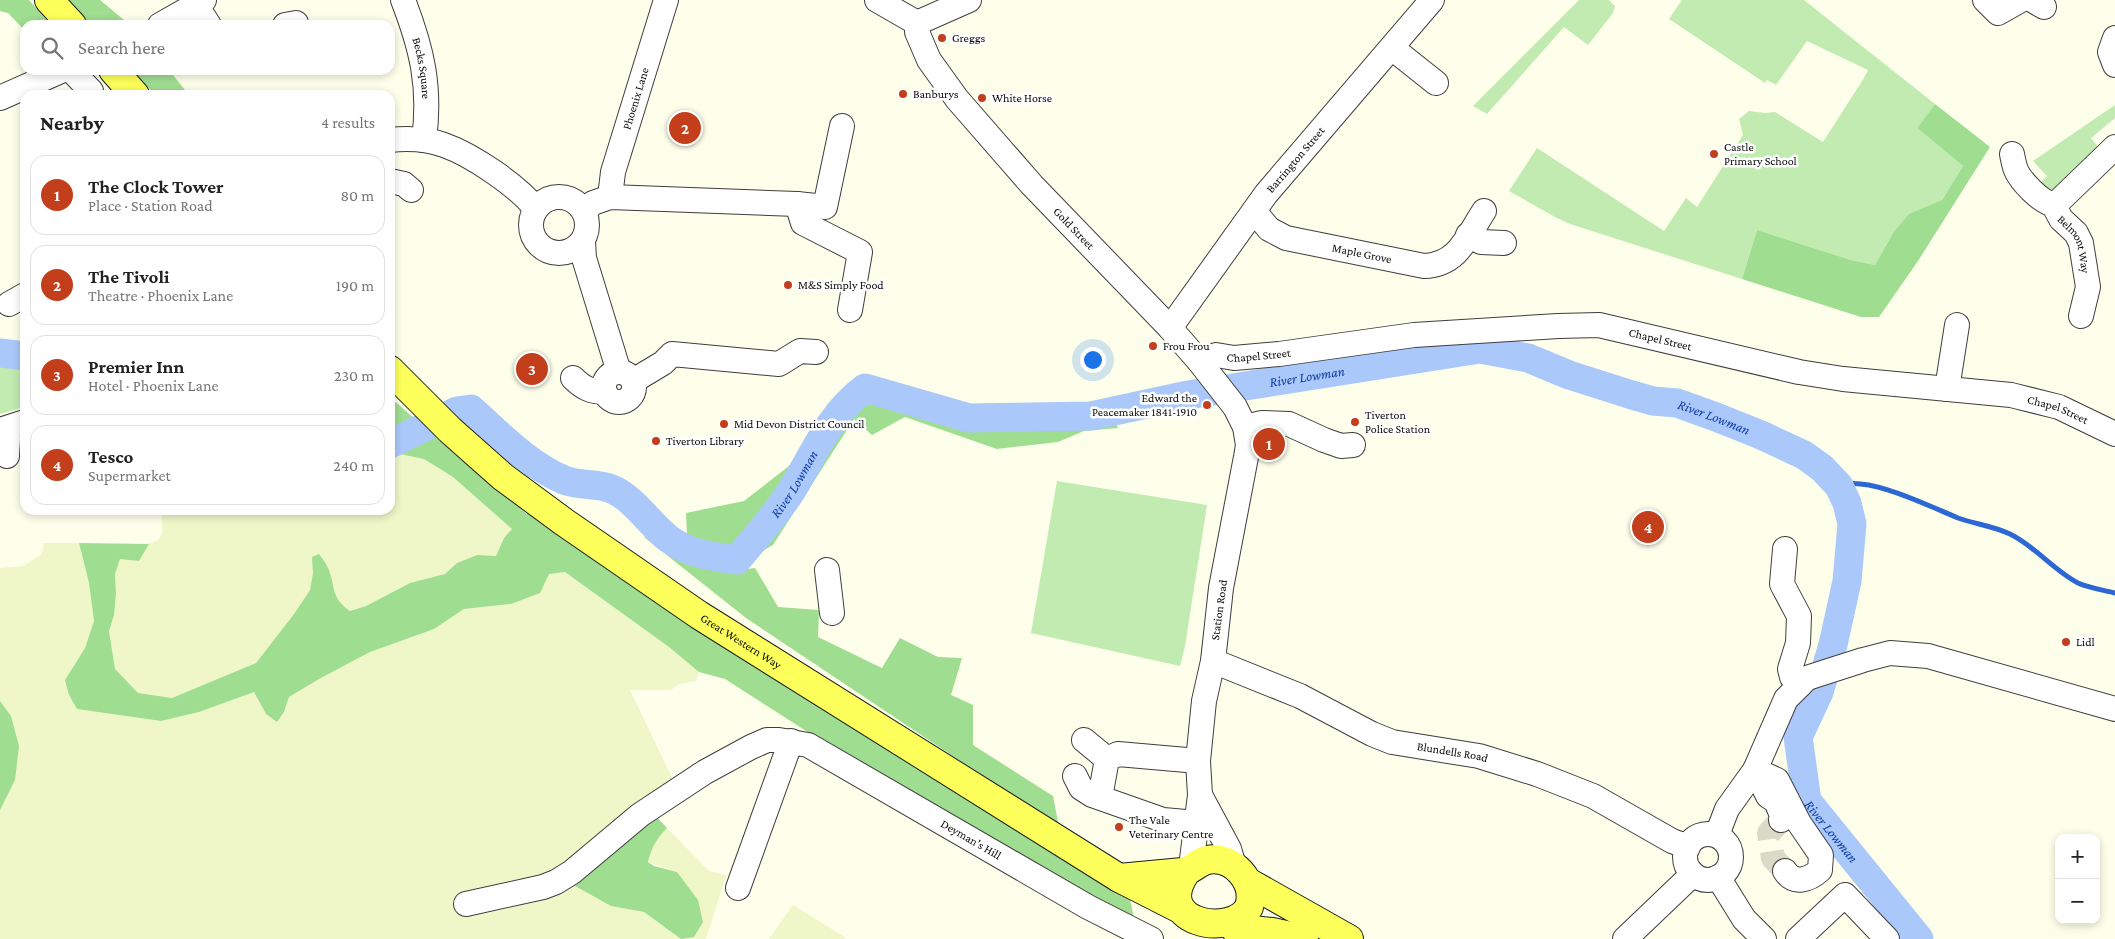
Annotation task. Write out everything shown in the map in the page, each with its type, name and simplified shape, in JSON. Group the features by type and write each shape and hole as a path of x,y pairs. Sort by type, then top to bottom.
{"main road":[{"path":"49,0 67,20"},
{"path":"117,75 131,90"},
{"name":"Great Western Way","path":"395,375 450,430 503,477 699,616 1119,878 1178,908"},
{"path":"1119,878 1189,869 1199,863 1217,860 1349,939"},
{"path":"1189,869 1178,888 1178,908 1191,926 1201,932 1212,934 1223,933 1242,922 1250,903 1251,892 1241,874"},
{"path":"1234,928 1272,932 1304,939"}],"street":[{"name":"Becks Square","path":"402,0 410,19 426,80 428,100 424,140"},
{"name":"Phoenix Lane","path":"610,197 612,172 666,0"},
{"path":"877,0 917,23 969,0"},
{"name":"Barrington Street","path":"1170,328 1254,211 1432,0"},
{"path":"1985,0 1998,13 2021,0"},
{"path":"169,20 200,2 207,20"},
{"name":"Gold Street","path":"917,23 917,32 929,60 969,113 1032,185 1170,328 1205,369 1240,417"},
{"path":"2115,38 2110,52 2115,65"},
{"path":"1392,48 1436,82"},
{"path":"0,98 52,75"},
{"path":"76,75 89,90"},
{"path":"584,211 593,204 610,197 797,204 825,207 842,126"},
{"path":"395,140 424,140 444,145 490,170 525,195 536,209"},
{"name":"Belmont Way","path":"2012,154 2016,170 2024,180 2039,198 2047,204 2053,204 2059,201 2115,147"},
{"path":"596,301 576,271 558,254 542,248 532,234 532,217 536,209 548,199 564,197 579,205 584,211 588,226 583,241 584,258 596,301 626,377"},
{"path":"797,204 803,223 860,252 850,310"},
{"name":"Belmont Way","path":"2053,204 2061,219 2076,233 2081,243 2088,287 2081,316"},
{"name":"Maple Grove","path":"1254,211 1269,229 1286,238 1424,266 1442,264 1450,260 1484,211"},
{"path":"1468,235 1481,242 1504,243"},
{"path":"558,254 568,252 583,241"},
{"name":"Chapel Street","path":"1205,369 1216,355 1234,358 1279,354 1414,335 1600,325 1799,372 1843,379 2011,396 2059,407 2115,434"},
{"path":"1946,389 1957,325"},
{"path":"573,378 582,387 594,392 605,392 604,386 608,377 626,377 663,363 672,354 779,364 800,351 816,352"},
{"path":"1240,417 1262,423 1289,424 1341,446 1353,446"},
{"name":"Station Road","path":"1189,869 1200,795 1198,761 1204,701 1213,661 1221,588 1248,445 1240,417"},
{"path":"7,456 10,427"},
{"path":"1785,550 1782,584 1799,616 1798,643 1790,669 1792,677 1803,682"},
{"path":"826,570 832,613"},
{"path":"1716,835 1727,809 1754,770 1778,712 1786,699 1803,682 1863,660 1890,652 1928,656 2115,709"},
{"name":"Blundells Road","path":"1213,661 1300,696 1372,734 1392,742 1479,756 1538,774 1593,796 1672,841 1688,847"},
{"name":"Deyman's Hill","path":"466,904 543,887 556,882 572,872 640,814 705,772 767,740 791,741 808,745 832,758 1005,860 1088,907 1151,939"},
{"path":"1084,740 1107,759"},
{"path":"738,888 791,741"},
{"path":"1107,759 1118,754 1128,754 1198,761"},
{"path":"1102,792 1107,759"},
{"path":"1754,770 1768,796 1776,801 1782,820"},
{"path":"1754,770 1777,780 1799,823 1821,855 1820,870 1812,877 1799,880 1789,878 1784,872"},
{"path":"1075,776 1081,788 1092,795 1158,818 1197,823"},
{"name":"Station Road","path":"1200,795 1241,874"},
{"path":"1704,834 1716,835 1728,846 1731,855 1730,863 1724,873 1718,878 1706,880 1693,874 1687,866 1685,859 1688,847 1696,837 1704,834"},
{"path":"1625,939 1693,874"},
{"path":"1718,878 1744,919 1764,939"},
{"path":"1798,939 1845,895 1887,939"}],"green space":[{"path":"0,0 29,0 47,20 20,20 20,26 8,13 0,11"},
{"path":"69,0 100,0 124,20 87,20"},
{"path":"1579,0 1609,0 1615,6 1613,13 1588,45 1564,27 1487,114 1473,106"},
{"path":"1682,0 1804,0 1935,104 1917,128 1963,166 1942,200 1893,233 1875,265 1851,260 1757,230 1742,279 1570,224 1509,191 1537,148 1664,231 1686,198 1697,207 1743,135 1739,119 1749,111 1775,112 1823,142 1868,70 1807,41 1776,85 1767,80 1765,83 1669,19"},
{"path":"137,75 173,75 185,90 150,90"},
{"path":"1935,104 1990,147 1918,261 1879,317 1861,317 1742,279 1757,230 1851,260 1875,265 1893,233 1909,214 1942,200 1963,166 1917,128"},
{"path":"2115,105 2115,118 2091,138 2100,149 2054,196 2039,184 2047,176 2033,161"},
{"path":"0,365 20,367 20,408 0,414"},
{"path":"852,380 945,411 1036,411 1107,405 1118,428 1084,431 1058,442 997,449 905,417 872,435 854,419 773,545 748,559 687,535 686,513 744,501 789,466"},
{"path":"395,401 527,514 531,510 1129,895 1135,923 892,786 725,679 699,672 669,647 565,572 549,574 540,593 511,604 464,609 434,629 370,652 289,697 284,712 277,722 266,714 254,692 199,712 161,721 77,709 69,695 65,680 85,648 94,621 89,583 79,543 149,544 139,561 120,559 115,574 114,615 109,631 115,669 138,693 172,698 256,663 310,590 313,573 312,557 319,554 324,561 336,596 350,611 366,606 410,583 445,574 457,563 477,555 496,556 504,538 512,529 453,477 424,459 395,453"},
{"path":"395,453 424,459 453,477 512,529 504,538 496,556 476,555 457,563 445,574 410,583 366,606 349,611 339,603 331,585 328,569 313,573 310,590 256,663 172,698 138,693 115,669 109,631 114,615 115,574 120,558 139,561 149,544 158,540 162,534 162,515 395,515"},
{"path":"1057,481 1207,505 1185,646 1180,666 1031,633"},
{"path":"675,527 722,572 755,568 778,607 819,610 818,637 882,668 900,638 938,657 962,658 951,695 973,705 973,745 1053,796 1059,827 746,618 644,537"},
{"path":"44,543 79,543 89,583 94,621 85,648 72,668 69,695 77,709 160,721 199,712 254,692 266,714 284,712 289,697 370,652 434,629 464,609 511,604 549,573 565,572 669,647 699,672 696,681 679,684 671,690 630,690 675,784 564,873 478,892 473,916 543,900 575,886 611,906 644,912 661,925 677,872 648,862 651,850 658,837 667,828 709,871 726,875 706,939 0,939 0,810 15,780 11,716 0,701 0,568 24,566 42,554"},
{"path":"0,701 11,716 19,746 15,780 0,810"},
{"path":"652,812 667,828 655,844 648,862 654,866 677,872 698,900 703,922 694,937 681,939 644,912 611,906 575,886"},
{"path":"793,905 843,936 846,939 769,939"}],"waterway":[{"name":"River Lowman","path":"395,442 457,411 471,409 526,458 551,474 570,482 612,489 628,499 662,533 677,544 702,554 737,560 786,499 832,422 853,398 865,388 969,418 1091,416 1188,395 1480,349 1528,358 1569,375 1653,401 1677,403 1761,435 1804,455 1822,468 1839,486 1847,503 1852,524 1847,581 1833,645 1819,692 1798,737 1807,801 1919,939"},
{"name":"River Lowman","path":"0,353 20,355"},
{"path":"1839,486 1851,483 1881,488 1916,500 1958,518 2004,531 2028,545 2069,578 2091,588 2115,593"}],"tunnel":[{"path":"1781,820 1769,833 1773,858 1785,871"}],"place":[{"name":"Greggs","path":"942,38"},
{"name":"Banburys","path":"903,94"},
{"name":"White Horse","path":"982,98"},
{"name":"The Tivoli","path":"685,128"},
{"name":"Castle Primary School","path":"1714,154"},
{"name":"M&S Simply Food","path":"788,285"},
{"name":"Frou Frou","path":"1153,346"},
{"name":"Premier Inn","path":"532,369"},
{"name":"Edward the Peacemaker 1841-1910","path":"1207,405"},
{"name":"Tiverton Police Station","path":"1355,422"},
{"name":"Mid Devon District Council","path":"724,424"},
{"name":"Tiverton Library","path":"656,441"},
{"name":"The Clock Tower","path":"1269,444"},
{"name":"Tesco","path":"1648,527"},
{"name":"Lidl","path":"2066,642"},
{"name":"The Vale Veterinary Centre","path":"1119,827"}]}
